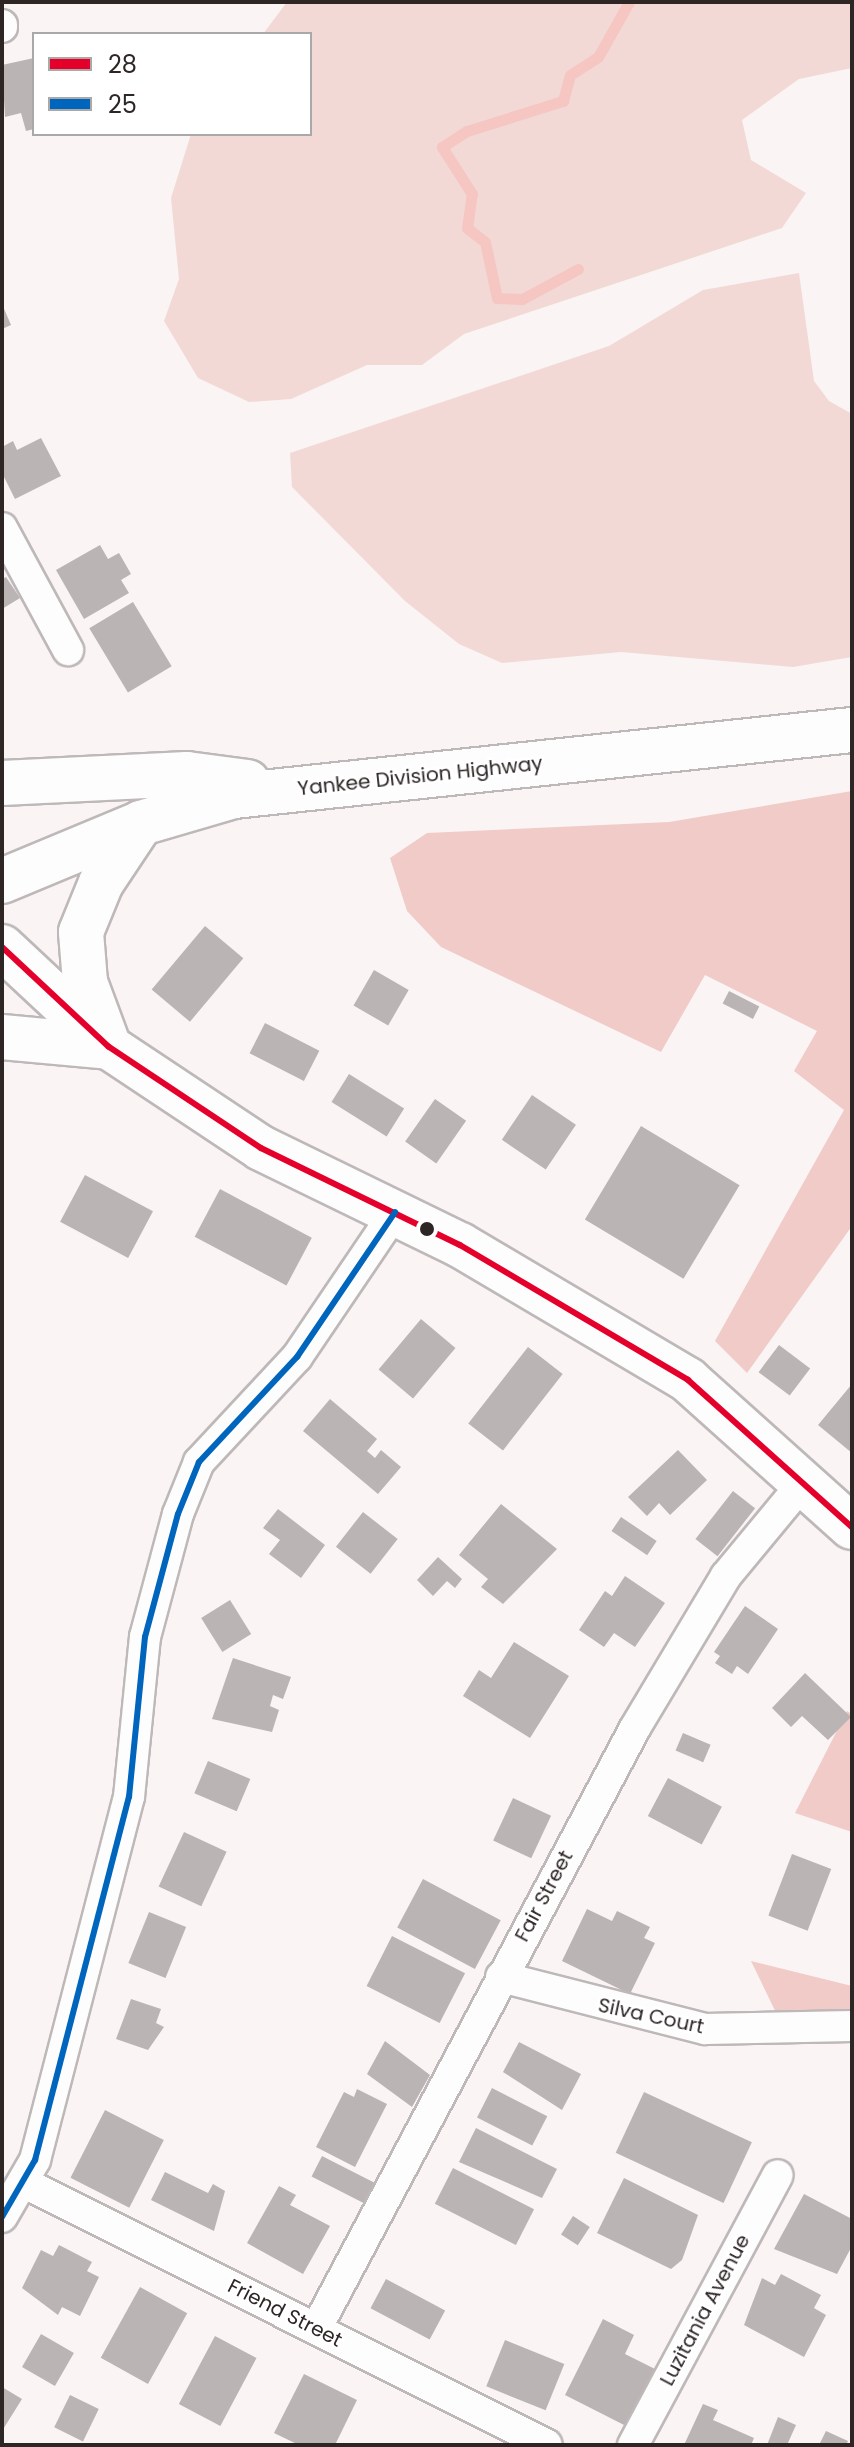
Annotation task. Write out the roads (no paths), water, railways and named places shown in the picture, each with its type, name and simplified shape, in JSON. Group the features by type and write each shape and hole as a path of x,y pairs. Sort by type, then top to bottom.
{"main road":[{"name":"Yankee Division Highway","path":"2,881 141,823 234,796 852,730"},
{"path":"2,783 187,774 297,789"},
{"path":"109,1047 85,982 81,932 101,883 141,823"},
{"path":"2,947 109,1047 261,1148 395,1212 688,1380 852,1527"},
{"path":"2,1037 109,1047"}],"street":[{"path":"2,528 68,650"},
{"path":"2,2217 35,2160 129,1797 145,1637 178,1514 199,1462 297,1357 395,1212"},
{"name":"Fair Street","path":"316,2329 501,1977 726,1576 803,1483"},
{"name":"Silva Court","path":"501,1977 705,2029 852,2026"},
{"name":"Luzitania Avenue","path":"633,2445 778,2175"},
{"name":"Friend Street","path":"23,2182 547,2445"}],"waterway":[{"path":"578,269 522,299 497,298 485,242 467,228 472,194 442,147 467,131 563,101 570,75 598,57 629,2"}]}
